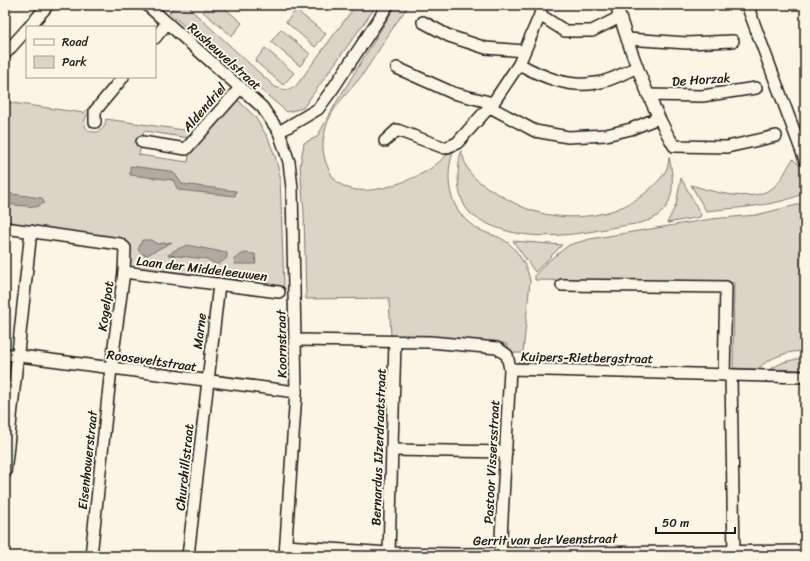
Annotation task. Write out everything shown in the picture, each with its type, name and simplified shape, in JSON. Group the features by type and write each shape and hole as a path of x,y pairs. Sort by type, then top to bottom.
{"street":[{"path":"30,26 48,5"},
{"name":"Rusheuvelstraat","path":"147,5 241,87 262,108 280,132"},
{"path":"280,132 318,109 388,5"},
{"path":"616,5 648,95 658,118 674,146 727,147 776,136"},
{"path":"748,5 805,160"},
{"path":"385,140 397,130 445,148 457,144 491,105 519,64 541,10 565,31 592,31 620,17"},
{"path":"423,22 449,36 486,48 524,51"},
{"path":"156,37 167,23"},
{"path":"5,54 26,30"},
{"path":"627,39 687,43 733,41"},
{"path":"519,64 544,77 569,83 596,83 612,79 637,67"},
{"path":"397,68 453,93 491,105 534,131 568,137 606,135 631,129 658,118"},
{"path":"95,122 95,111 122,78"},
{"name":"Aldendriel","path":"142,142 186,149 241,87"},
{"name":"De Horzak","path":"648,95 702,96 756,88"},
{"name":"Koornstraat","path":"280,132 289,162 292,188 296,340 296,392 286,551"},
{"name":"Laan der Middeleeuwen","path":"5,228 120,244 125,248 124,272 279,292"},
{"path":"5,473 31,231"},
{"name":"Kogelpot","path":"111,368 124,272"},
{"name":"Marne","path":"207,381 219,284"},
{"path":"562,285 726,288 734,554"},
{"name":"Kuipers-Rietbergstraat","path":"296,340 430,342 497,348 507,354 510,369 805,377"},
{"name":"Bernardus IJzerdraatstraat","path":"389,553 395,342"},
{"name":"Rooseveltstraat","path":"5,354 296,392"},
{"name":"Eisenhowerstraat","path":"91,556 111,368"},
{"name":"Pastoor Vissersstraat","path":"501,555 510,369"},
{"name":"Churchillstraat","path":"188,556 207,381"},
{"path":"392,450 506,452"},
{"name":"Gerrit van der Veenstraat","path":"286,551 501,555 734,554 805,551"}],"green space":[{"path":"175,5 193,5 190,9 275,87 286,90 296,86 356,5 377,5 303,108 287,112 169,13"},
{"path":"208,5 221,5 242,23 232,36 203,12"},
{"path":"396,5 409,5 363,74 336,107 327,122 323,142 323,152 326,162 330,172 338,182 348,188 373,190 400,183 427,171 454,149 449,170 449,181 453,201 458,210 473,226 504,240 513,247 527,270 530,281 523,353 511,353 507,344 497,342 391,337 389,298 306,299 304,212 300,166 304,143 317,137"},
{"path":"296,10 326,34 315,47 286,22"},
{"path":"281,29 310,54 300,66 271,42"},
{"path":"265,48 294,73 283,85 255,61"},
{"path":"237,99 255,117 268,138 275,156 280,176 284,288 134,269 129,264 130,246 121,239 5,224 5,102 84,113 90,106 92,109 86,117 85,124 86,128 95,132 104,126 106,119 191,131 189,138 144,131 139,155 188,162 189,155"},
{"path":"461,151 469,171 483,184 520,206 548,215 579,217 594,215 624,206 638,198 657,182 666,171 669,157 672,171 670,200 662,212 657,216 640,223 568,235 551,236 519,234 503,230 478,219 465,207 458,183"},
{"path":"793,159 805,171 805,192 796,197 757,206 706,211 691,185 711,191 735,195 746,196 758,194 768,191 776,185"},
{"path":"681,178 701,215 700,217 667,223 676,205"},
{"path":"805,203 805,351 792,352 773,358 758,369 733,368 734,283 535,280 535,275 546,263 569,245 590,239 711,219 756,215"},
{"path":"513,241 562,245 535,272"},
{"path":"805,359 805,370 770,369 784,362"}],"shaded area":[{"path":"130,166 170,171 175,174 182,184 236,191 235,196 178,190 173,180 130,175"},
{"path":"5,193 42,198 44,203 36,207 5,204"},
{"path":"142,240 151,240 157,244 172,242 147,255 142,254 138,250"},
{"path":"187,245 227,253 227,258 219,264 215,264 207,259 168,255 173,251"},
{"path":"244,253 255,254 256,264 235,264 234,259"}]}
